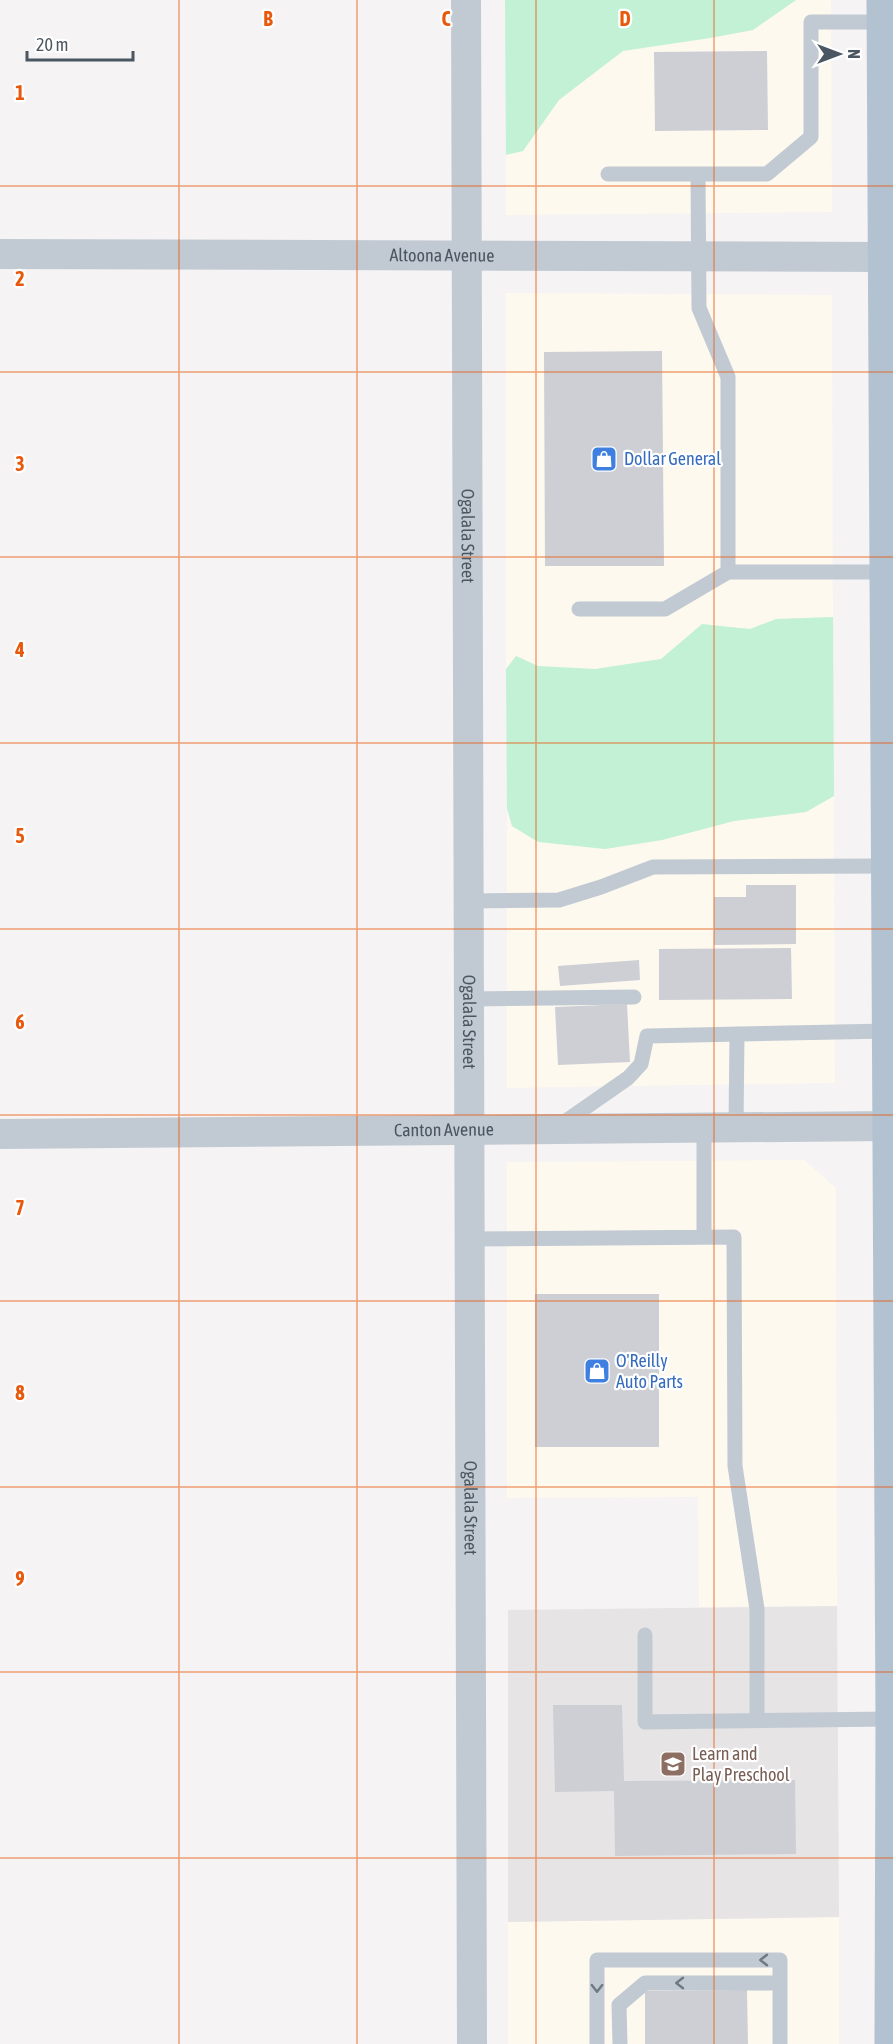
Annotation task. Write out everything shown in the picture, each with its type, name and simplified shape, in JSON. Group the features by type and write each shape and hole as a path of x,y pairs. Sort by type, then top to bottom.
{"main road":[{"path":"883,11 890,583 888,1031 891,1128 891,2044"}],"street":[{"name":"Ogalala Street","path":"466,0 472,2044"},
{"name":"Altoona Avenue","path":"0,254 885,257"},
{"name":"Canton Avenue","path":"0,1134 736,1127 891,1128"}],"lane":[{"path":"608,174 767,174 811,137 811,22 883,11"},
{"path":"698,174 699,308 728,377 728,572"},
{"path":"579,609 665,609 728,572 890,583"},
{"path":"469,901 559,900 653,867 888,866"},
{"path":"469,999 634,997"},
{"path":"555,1129 628,1078 641,1064 647,1036 888,1031"},
{"path":"736,1127 737,1034"},
{"path":"704,1128 704,1237"},
{"path":"470,1239 734,1237 735,1467 757,1609 757,1720"},
{"path":"645,1635 645,1722 892,1719"},
{"path":"597,2044 597,1960 780,1960 780,2044"},
{"path":"620,2044 619,2005 645,1983 780,1983"}],"shaded area":[{"path":"796,0 831,0 832,212 506,215 506,155 523,151 559,100 623,50 752,30"},
{"path":"506,293 832,295 833,617 776,619 750,629 702,625 661,659 595,669 538,666 516,656 506,669"},
{"path":"834,796 835,1083 507,1088 507,809 512,826 605,849 662,840 734,821 806,812"},
{"path":"804,1160 836,1188 837,1606 699,1607 698,1497 507,1498 507,1162"},
{"name":"Learn and Play Preschool","path":"837,1606 839,1917 508,1922 508,1610"},
{"path":"839,1917 839,2044 508,2044 508,1922"}],"green space":[{"path":"505,0 796,0 753,30 623,51 559,100 523,151 506,155"},
{"path":"833,617 834,796 806,812 734,821 662,840 605,849 538,842 512,826 507,809 506,669 516,656 538,666 595,669 661,659 702,624 750,629 776,619"}],"building":[{"path":"767,51 768,130 655,131 654,52"},
{"name":"Dollar General","path":"662,351 664,566 545,566 544,352"},
{"path":"746,885 796,885 796,944 714,945 714,897 746,897"},
{"path":"791,948 792,999 659,1000 659,949"},
{"path":"639,960 640,980 560,986 558,966"},
{"path":"627,1004 630,1062 558,1065 555,1007"},
{"name":"O'Reilly Auto Parts","path":"535,1294 659,1294 659,1447 535,1447"},
{"path":"553,1705 622,1705 624,1781 795,1780 796,1854 615,1856 614,1791 555,1792"},
{"path":"747,1990 748,2044 645,2044 645,1991"}],"place":[{"name":"Dollar General","path":"604,459"},
{"name":"O'Reilly Auto Parts","path":"597,1371"},
{"name":"Learn and Play Preschool","path":"673,1764"}]}
